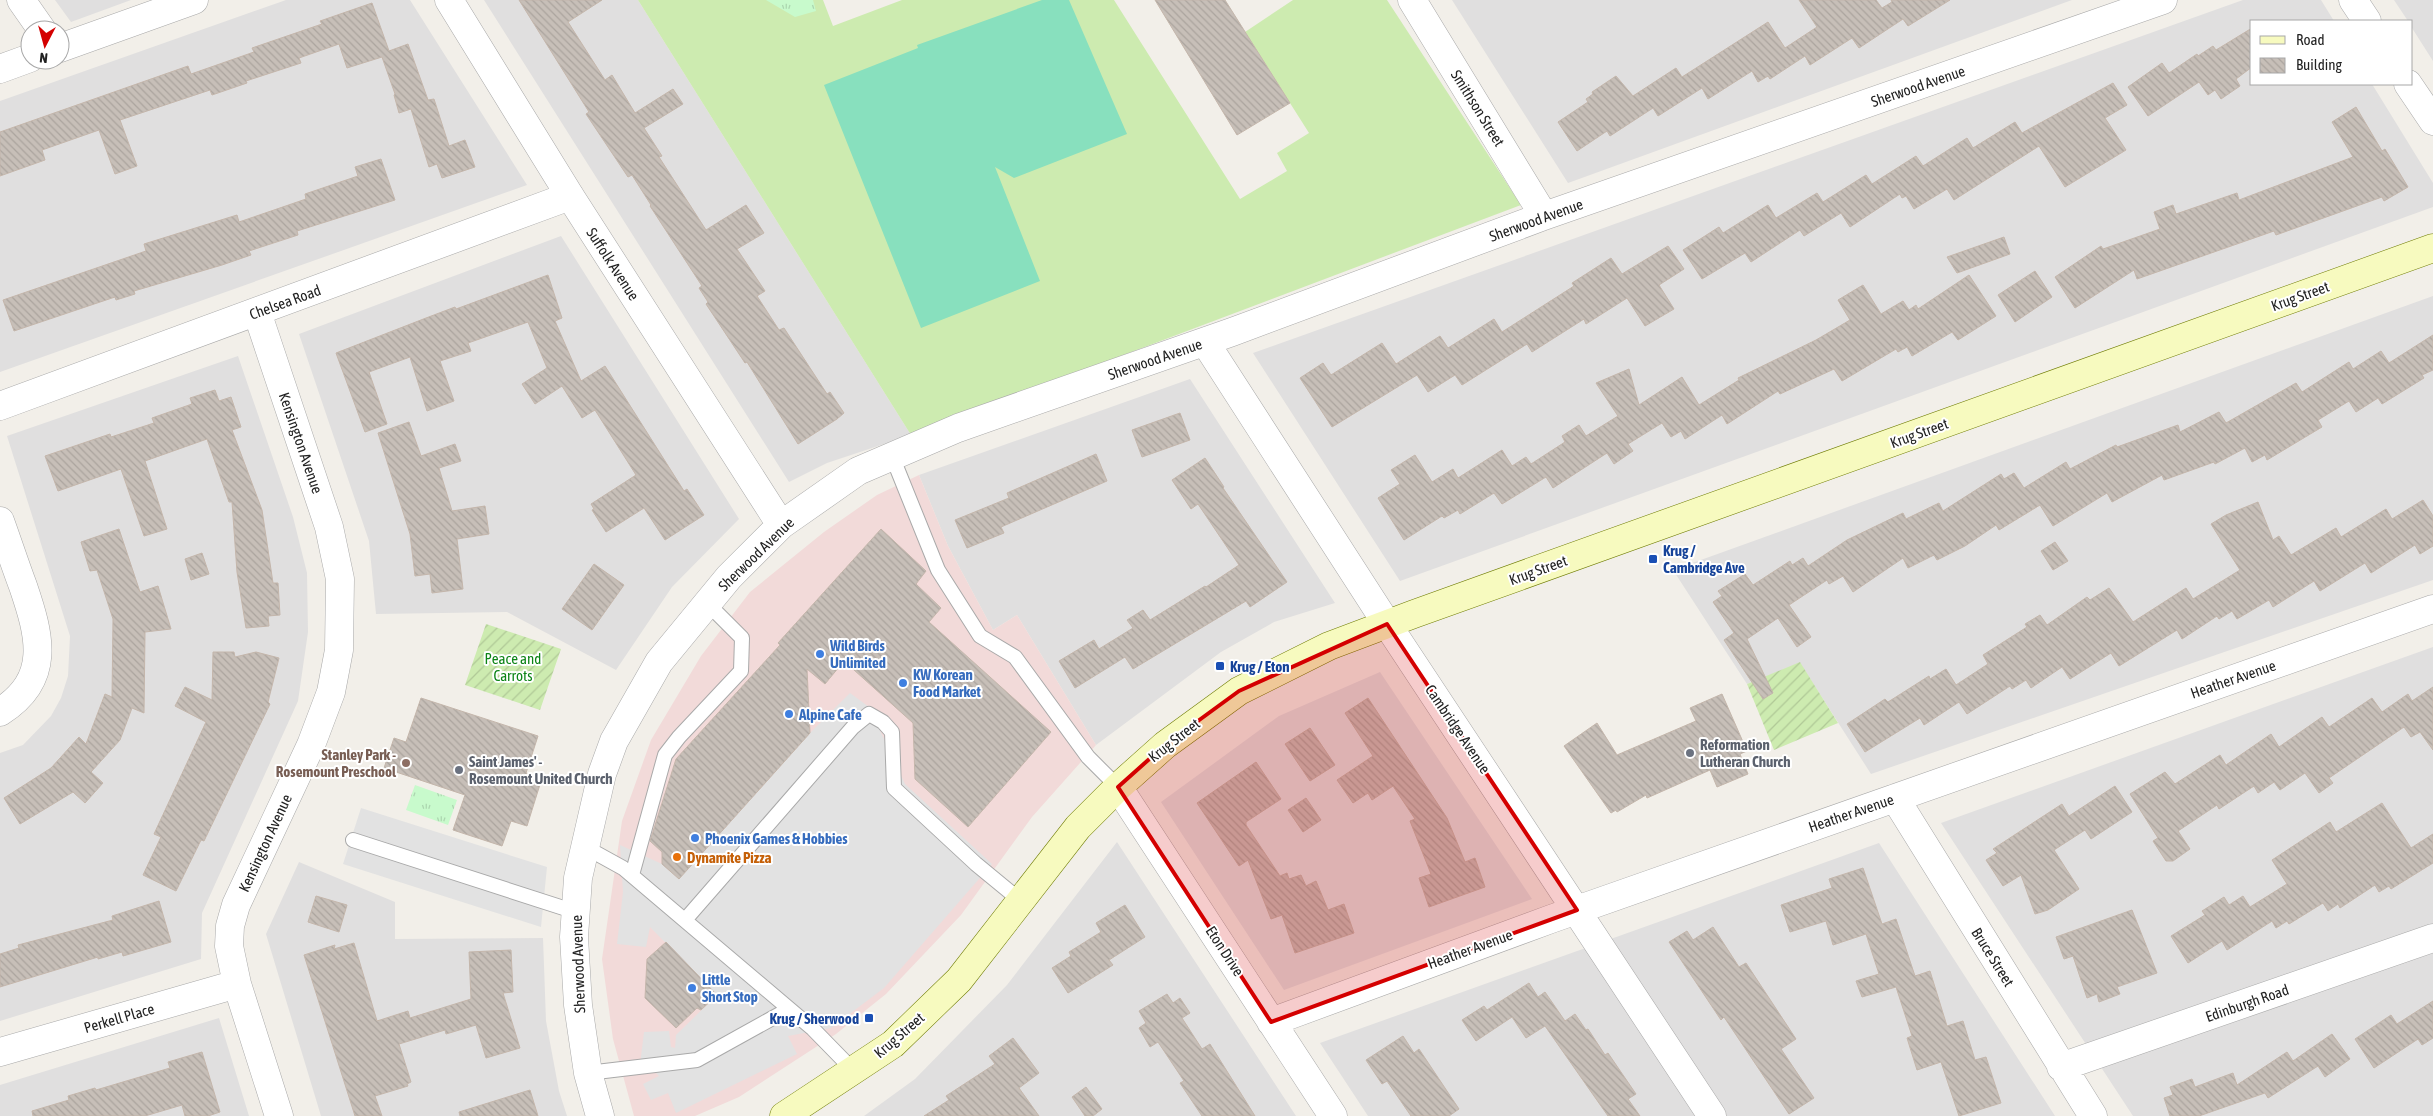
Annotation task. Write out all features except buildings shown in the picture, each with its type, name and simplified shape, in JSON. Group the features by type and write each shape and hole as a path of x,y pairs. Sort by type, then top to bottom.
{"street":[{"path":"21,0 35,20"},
{"path":"70,44 194,0"},
{"name":"Suffolk Avenue","path":"449,0 570,196 781,525"},
{"name":"Smithson Street","path":"1412,0 1544,216"},
{"name":"Sherwood Avenue","path":"600,1116 588,1073 578,1005 574,937 578,878 602,774 614,741 659,662 729,577 781,525 858,470 958,428 1205,342 1544,216 2163,0"},
{"path":"2353,0 2366,20"},
{"path":"0,69 20,62"},
{"path":"2409,85 2433,121"},
{"name":"Chelsea Road","path":"0,406 570,196"},
{"name":"Krug Street","path":"784,1116 854,1072 893,1044 959,980 1078,827 1118,787 1165,745 1239,691 1329,646 1388,624 2433,248"},
{"name":"Kensington Avenue","path":"257,312 329,527 340,579 339,650 331,692 311,745 236,906 230,926 229,946 237,984 279,1116"},
{"name":"Cambridge Avenue","path":"1205,342 1712,1116"},
{"path":"0,521 35,621 38,662 32,679 22,695 0,712"},
{"name":"Heather Avenue","path":"1271,1022 1577,910 2433,610"},
{"name":"Eton Drive","path":"1118,787 1333,1116"},
{"name":"Bruce Street","path":"1895,798 2093,1116"},
{"name":"Edinburgh Road","path":"2061,1067 2433,938"},
{"name":"Perkell Place","path":"0,1052 237,984"}],"lane":[{"path":"892,456 938,570 980,636 1014,657 1088,757 1118,787"},
{"path":"632,875 665,755 679,737 740,671 742,638 707,603"},
{"path":"685,920 853,727 869,714 883,722 892,732 894,788 976,864 1021,901"},
{"path":"353,840 576,912"},
{"path":"585,847 632,875 812,1029 854,1072"},
{"path":"588,1073 697,1060 789,1009"}],"highlighted area":[{"path":"1387,624 1577,910 1271,1022 1118,787 1165,745 1239,691"}],"shaded area":[{"path":"55,0 131,0 71,22"},
{"path":"286,0 410,0 527,185 0,372 0,101"},
{"path":"484,0 638,0 911,435 827,463 789,482"},
{"path":"1452,0 2072,0 1568,183"},
{"path":"2243,0 2321,0 2333,20 2250,20 2250,85 2373,85 2433,183 2433,207 1400,581 1253,353"},
{"path":"2394,0 2433,0 2433,61 2413,30 2413,20 2407,20"},
{"path":"561,236 739,519 672,587 616,670 507,612 376,614 369,541 299,334"},
{"path":"2433,296 2433,580 1871,774 1800,663 1747,684 1673,570"},
{"path":"238,356 293,517 307,573 308,632 298,701 202,913 201,959 0,1021 0,753 23,745 51,716 61,698 68,676 70,636 7,436"},
{"path":"1190,379 1335,603 1274,622 1221,652 1096,745 1017,615 993,630 948,546 919,475"},
{"path":"919,475 948,546 993,630 1017,615 1096,745 1032,817 961,915 886,994 836,1034 739,1097 695,1116 634,1116 613,1039 602,959 622,821 651,740 701,656 750,592 824,532 877,495"},
{"path":"2433,647 2433,1116 2133,1116 1941,823"},
{"path":"1380,672 1532,899 1284,990 1161,802 1279,716"},
{"path":"850,693 869,707 905,784 992,864 884,988 831,1028 788,1036 797,1054 676,1113 668,1093 651,1100 643,1084 659,1076 655,1072 639,1073 644,1032 669,1031 671,1047 675,1048 676,1035 717,995 650,927 646,947 617,944 623,892 620,845 662,864 679,879 810,733"},
{"path":"361,808 547,867 541,927 343,864"},
{"path":"1117,842 1296,1116 864,1116 915,1079 1007,985"},
{"path":"1879,843 2055,1116 1368,1116 1320,1043"},
{"path":"299,862 395,902 395,939 543,938 546,1021 559,1091 567,1116 321,1116 266,934"},
{"path":"219,1018 249,1116 0,1116 0,1085"}],"green space":[{"path":"638,0 823,0 833,26 902,0 1114,0 1240,199 1287,171 1277,153 1309,133 1245,32 1293,0 1387,0 1521,205 911,435"},
{"path":"766,0 813,0 816,11 795,17"},
{"path":"1042,0 1069,0 1127,134 1014,178 995,167 1040,281 921,328 824,85 918,48 917,45"},
{"name":"Peace and Carrots","path":"486,624 561,649 540,710 465,685"},
{"path":"1800,662 1838,723 1774,750 1747,684"},
{"path":"415,785 457,800 448,825 406,810"}],"place":[{"name":"Krug / Cambridge Ave","path":"1653,559"},
{"name":"Wild Birds Unlimited","path":"820,654"},
{"name":"Krug / Eton","path":"1220,666"},
{"name":"KW Korean Food Market","path":"903,683"},
{"name":"Alpine Cafe","path":"789,714"},
{"name":"Reformation Lutheran Church","path":"1690,753"},
{"name":"Stanley Park - Rosemount Preschool","path":"406,763"},
{"name":"Saint James' - Rosemount United Church","path":"459,770"},
{"name":"Phoenix Games & Hobbies","path":"695,838"},
{"name":"Dynamite Pizza","path":"677,857"},
{"name":"Little Short Stop","path":"692,988"},
{"name":"Krug / Sherwood","path":"869,1018"}]}
